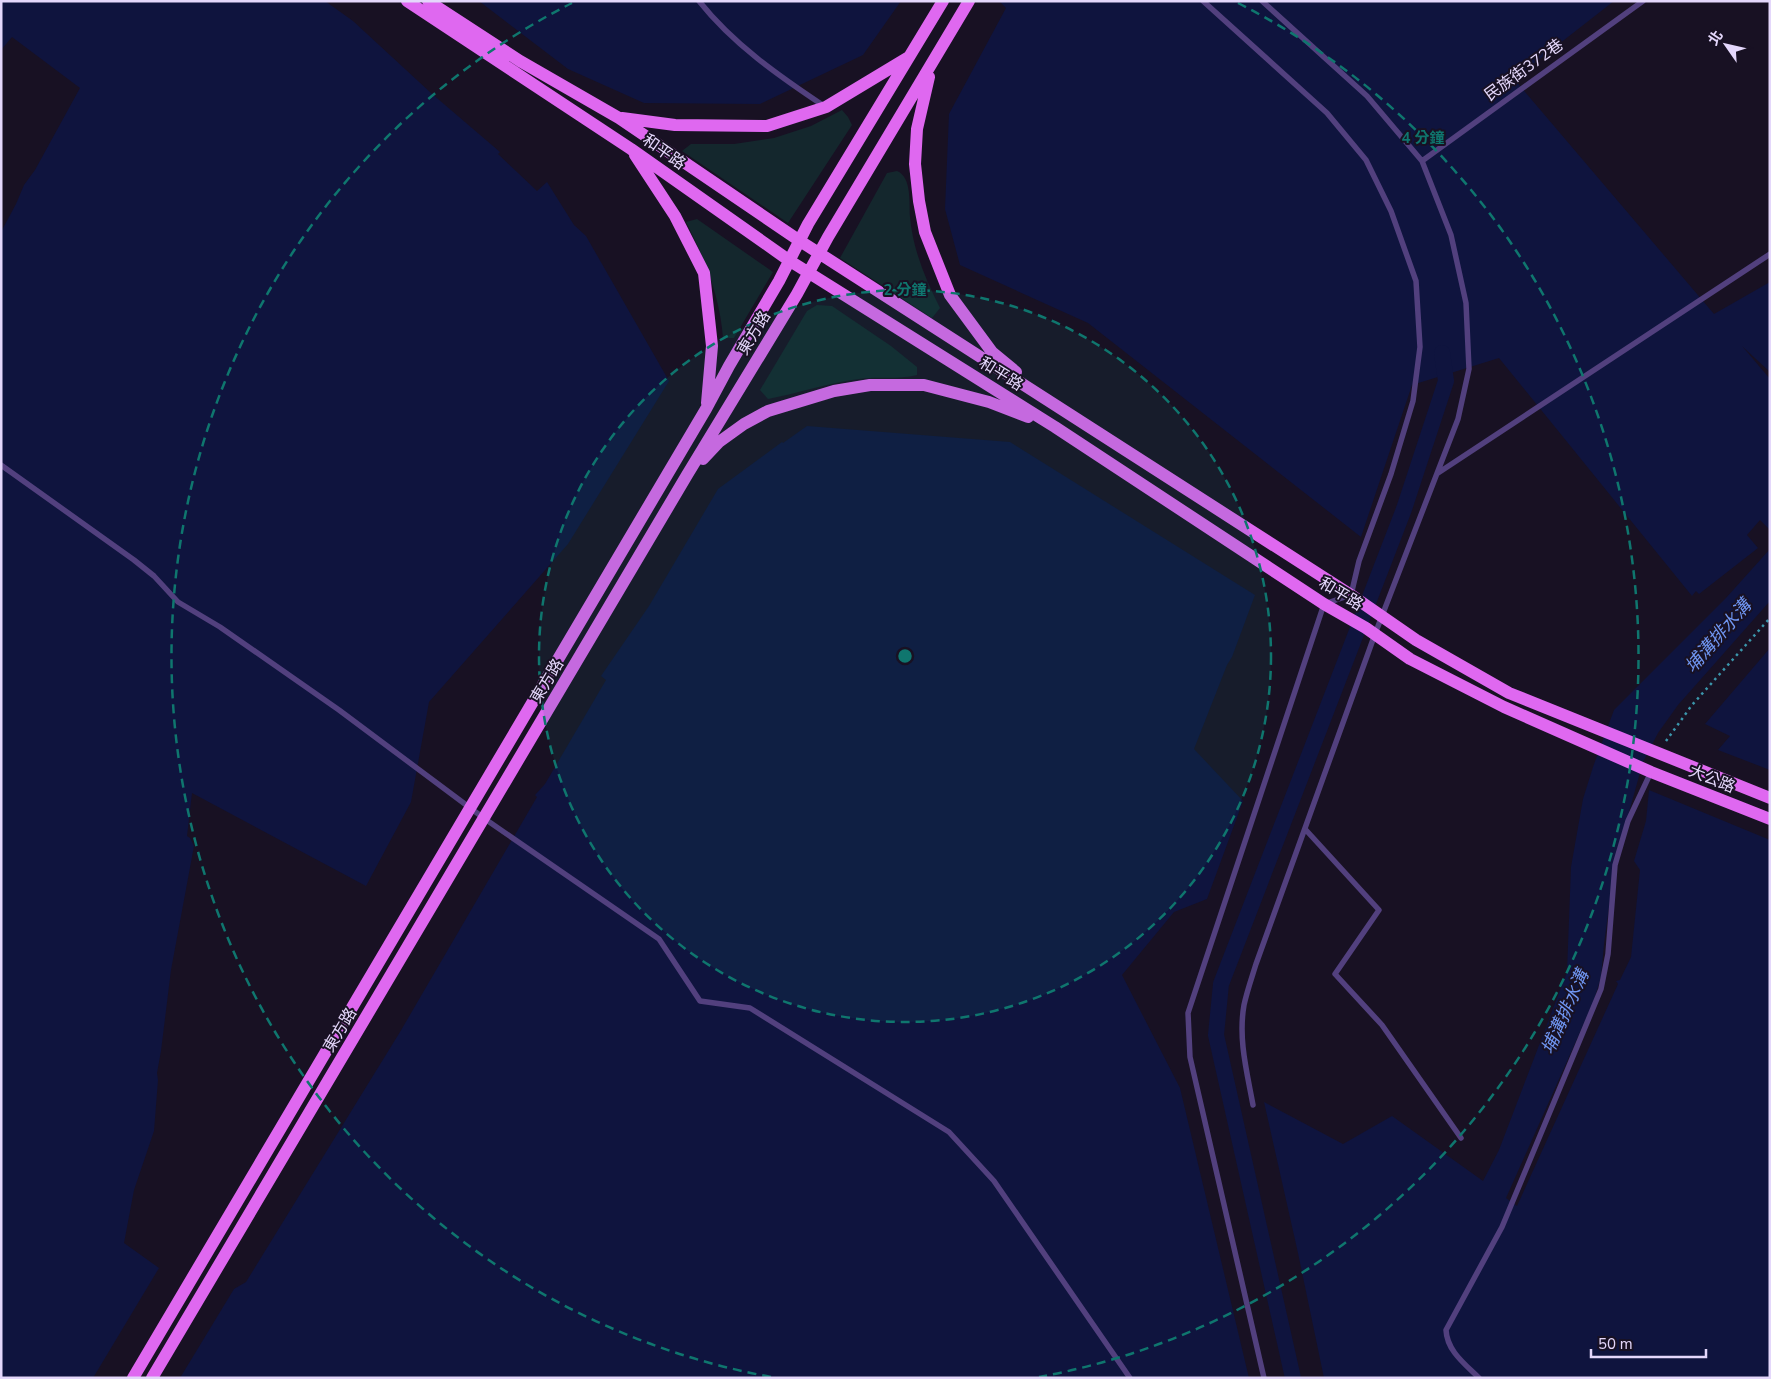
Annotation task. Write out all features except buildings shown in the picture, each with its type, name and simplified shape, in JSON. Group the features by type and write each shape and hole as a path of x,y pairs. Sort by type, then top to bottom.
{"main road":[{"name":"和平路","path":"407,1 631,149 790,261 1055,426 1410,659 1504,707 1594,748"},
{"name":"和平路","path":"428,1 520,61 619,118 800,241 1416,640 1509,693 1658,753"},
{"name":"東方路","path":"133,1378 706,409 790,261 808,224 943,1"},
{"name":"東方路","path":"152,1378 970,1"},
{"path":"619,118 675,125 767,126 826,107 910,56"},
{"path":"934,60 924,95 915,164 925,232 950,294 992,352 1065,412"},
{"path":"631,149 675,216 704,273 712,346 706,409"},
{"path":"687,475 719,442 744,424 768,411 834,391 870,385 924,384 990,402 1055,426"},
{"name":"大公路","path":"1594,748 1770,819"},
{"name":"大公路","path":"1658,753 1770,798"}],"lane":[{"path":"699,1 735,40 763,64 826,107"},
{"path":"1203,1 1327,113 1366,160 1392,211 1416,282 1420,347 1413,401 1391,474 1360,561 1352,597 1324,604 1188,1014 1190,1057 1264,1378"},
{"path":"1253,1105 1242,1038 1244,1005 1256,964 1304,829 1370,631 1380,615 1438,474 1458,419 1469,369 1466,303 1451,235 1422,161 1367,96 1262,1"},
{"name":"民族街372巷","path":"1422,161 1643,1"},
{"path":"1438,474 1770,254"},
{"path":"1,465 134,560 154,576 178,602 220,627 339,710 485,819 659,940 700,1001 750,1008 949,1132 994,1181 1130,1378"},
{"path":"1479,1378 1449,1347 1446,1339 1446,1330 1502,1227 1601,990 1608,954 1616,865 1628,821 1646,770"},
{"path":"1304,829 1380,910 1335,974 1382,1025 1461,1138"}],"path":[{"path":"1658,753 1692,705 1770,618"}],"shaded area":[{"path":"842,110 852,125 788,223 682,151 691,144 734,144 774,138 811,126"},
{"path":"897,171 902,174 907,184 914,241 925,275 940,308 932,318 840,258 887,173"},
{"path":"697,219 773,272 734,338 723,338 715,293 686,222"},
{"path":"817,305 832,306 891,346 917,367 917,375 847,381 768,399 760,390 807,311"}],"water":[{"path":"1,1 325,1 353,21 431,93 500,152 498,154 537,191 547,182 574,225 586,236 669,381 568,544 429,702 411,802 366,886 192,793 187,836 194,846 171,970 157,1073 154,1131 134,1190 124,1243 159,1268 93,1378 1,1378 1,232 24,185 35,170 80,88 12,37 1,50"},
{"path":"479,1 901,1 863,55 760,104 644,103 568,69"},
{"path":"999,1 1614,1 1514,79 1714,314 1770,282 1770,372 1742,346 1770,379 1770,530 1760,520 1747,535 1758,548 1699,594 1696,591 1692,596 1499,358 1412,385 1361,537 1088,323 960,265 945,209 949,114 1006,8"},
{"path":"807,426 1010,442 1255,595 1194,749 1243,801 1207,899 1174,912 1122,975 1180,1088 1249,1378 180,1378 234,1289 246,1282 400,1032 537,797 535,795 545,784 606,680 601,676 649,606 718,489"},
{"name":"埔溝排水溝","path":"1770,549 1770,601 1678,705 1658,733 1643,762 1615,862 1601,977 1593,1003 1506,1198 1517,1206 1618,984 1616,981 1620,980 1631,957 1640,870 1634,861 1646,821 1649,790 1770,840 1770,1378 1324,1378 1264,1102 1343,1144 1392,1116 1483,1181 1499,1150 1567,972 1571,867 1583,799 1614,710 1726,598"},
{"path":"1770,648 1770,770 1718,750 1730,736 1705,724"}],"waterway":[{"path":"1293,1378 1216,1035 1221,984 1404,509 1446,381 1442,353"}]}
